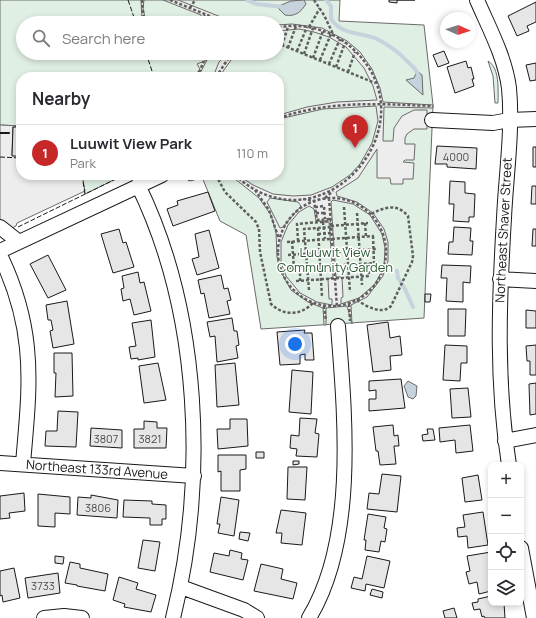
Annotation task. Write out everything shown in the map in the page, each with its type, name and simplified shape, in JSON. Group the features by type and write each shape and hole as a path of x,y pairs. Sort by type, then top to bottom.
{"street":[{"name":"Northeast Shaver Street","path":"477,0 505,68 508,88 509,120 500,279 499,346 505,441 508,462"},
{"path":"432,120 493,123 509,120 536,120"},
{"path":"0,251 150,180"},
{"path":"138,185 162,246 175,290 184,338 190,384 194,476 189,540 181,587 173,618"},
{"path":"0,227 19,242"},
{"path":"0,255 19,304 27,348 28,400 23,464"},
{"path":"500,279 536,281"},
{"path":"308,618 318,603 330,568 338,530 343,485 345,416 338,325"},
{"path":"505,441 536,435"},
{"name":"Northeast 133rd Avenue","path":"0,463 194,476"},
{"path":"524,556 531,575 534,618"},
{"path":"181,587 244,610 258,618"},
{"path":"44,618 64,616 82,618"}],"path":[{"path":"142,0 143,16"},
{"path":"170,0 210,16"},
{"path":"190,8 195,0"},
{"path":"314,0 335,36"},
{"path":"298,51 308,27 320,8"},
{"path":"284,39 288,26"},
{"path":"288,48 296,26"},
{"path":"284,27 296,26 314,28 335,36 345,43 355,52 368,68 375,83 380,104 379,129 370,153 356,173 324,198"},
{"path":"304,54 314,28"},
{"path":"313,58 323,31"},
{"path":"320,60 330,34"},
{"path":"329,64 340,39"},
{"path":"336,67 345,43"},
{"path":"284,46 375,83"},
{"path":"348,72 355,52"},
{"path":"219,72 227,60"},
{"path":"198,72 204,61"},
{"path":"284,116 300,110 328,105 353,103 433,106"},
{"path":"219,180 225,192 256,222 259,229 261,258 271,304 284,312 292,313 301,312 313,303"},
{"path":"242,180 254,189 265,202 274,218 279,242"},
{"path":"301,199 325,193 336,188"},
{"path":"254,189 276,197 314,201"},
{"path":"329,198 337,306"},
{"path":"329,198 354,202 371,214 381,228 387,246 386,261 377,283 370,291 358,300 349,304 337,306 324,306 313,303 296,293 284,277 278,257 279,242 284,227 290,218 301,208 314,201 329,198"},
{"path":"314,201 317,220 331,220"},
{"path":"315,207 324,206 325,239"},
{"path":"344,207 350,292"},
{"path":"358,300 383,311 388,310 410,267 413,256 408,216 398,208 393,207 378,210 371,214"},
{"path":"316,213 324,213"},
{"path":"357,213 362,285"},
{"path":"298,241 297,224 324,220"},
{"path":"308,290 304,229 367,223 366,237"},
{"path":"318,228 322,297"},
{"path":"318,234 332,233"},
{"path":"288,242 373,236 375,249 375,263 289,268"},
{"path":"292,241 294,268"},
{"path":"288,255 375,249"},
{"path":"296,281 369,276 368,263"},
{"path":"300,268 300,280"},
{"path":"324,306 338,325 349,304"}],"green space":[{"name":"Luuwit View Community Garden","path":"0,0 340,0 339,21 424,25 433,105 424,318 261,329 246,235 220,221 203,180 284,180 284,72 16,72 16,126 0,125"},
{"path":"488,61 495,69 498,86 498,103 495,103 493,76"},
{"path":"83,180 114,180 85,194"}],"shaded area":[{"path":"141,0 144,0 143,8 145,16 142,16"},
{"path":"163,0 178,0 218,16 201,15"},
{"path":"304,0 306,4 300,12 295,15 285,15 278,8 279,6 291,1"},
{"path":"292,24 322,28 347,41 360,52 372,69 380,88 383,102 433,105 433,108 384,107 383,141 393,141 394,128 402,116 414,110 427,110 427,129 414,129 407,134 405,138 405,144 415,144 414,160 405,160 403,162 414,163 413,179 403,179 403,184 391,184 390,178 377,178 377,149 358,178 336,192 337,196 357,202 373,213 384,229 388,242 388,261 383,276 367,297 351,305 352,324 347,306 326,308 326,325 324,325 323,308 308,302 291,290 280,270 277,257 276,232 271,215 259,198 236,180 246,180 273,194 293,196 311,195 332,187 350,175 360,164 372,143 378,121 376,106 323,109 284,118 284,114 307,107 337,102 377,100 373,86 364,68 346,47 329,37 299,29 284,30 284,25","holes":["270,198 298,202 301,206 283,227 280,228 267,202","333,200 353,204 370,215 382,234 385,248 384,267 375,284 359,298 341,304 341,298 343,297 342,277 336,277 331,202","309,206 314,209 316,221 329,222 333,277 328,279 329,299 332,299 332,305 317,302 300,293 286,276 281,262 281,242 288,225 299,212"]},
{"path":"207,60 201,72 198,72 200,69 197,64"},
{"path":"221,60 231,60 223,72 215,72"},
{"path":"417,71 422,75 423,95 406,80 414,78"},
{"path":"0,125 16,126 13,127 12,155 16,155 16,180 83,180 85,191 17,223 16,226 0,234"},
{"path":"408,381 417,386 416,396 413,399 408,397 404,386"}],"building":[{"path":"389,0 397,0 397,3 389,2"},
{"path":"536,2 536,22 527,26 529,31 517,36 508,16"},
{"path":"444,51 449,63 438,67 433,55"},
{"path":"466,61 468,68 471,67 474,86 455,93 447,67"},
{"path":"536,63 536,80 530,81 526,65"},
{"path":"13,127 16,127 16,156 12,156"},
{"path":"437,146 477,148 476,169 447,167 447,164 435,164"},
{"path":"533,147 536,147 536,167 533,167"},
{"path":"450,181 465,182 465,193 475,194 474,217 469,217 469,222 453,221 454,204 449,204"},
{"path":"532,186 536,186 536,204 531,204"},
{"path":"208,192 215,211 173,226 167,209 178,205 177,201"},
{"path":"454,227 471,228 470,241 473,241 472,255 448,254 449,242 453,242"},
{"path":"119,229 123,243 126,242 134,267 113,273 101,234"},
{"path":"533,229 536,229 536,246 532,246"},
{"path":"209,230 219,268 197,275 192,259 199,257 195,234"},
{"path":"48,255 66,290 48,298 30,264"},
{"path":"442,265 471,266 470,283 463,282 463,302 446,301 447,278 441,278"},
{"path":"138,272 140,283 144,282 151,311 134,315 130,299 123,301 121,289 124,288 122,276"},
{"path":"221,275 224,289 228,288 231,300 227,301 230,314 209,318 204,293 201,294 198,280"},
{"path":"425,294 431,294 430,302 425,302"},
{"path":"67,301 74,344 53,348 50,331 53,330 51,320 48,320 46,305"},
{"path":"448,309 466,309 465,336 448,336"},
{"path":"526,310 536,311 536,328 526,328"},
{"path":"232,318 234,331 237,331 239,345 236,346 238,358 217,362 215,336 210,337 207,322"},
{"path":"151,320 155,357 138,360 138,358 131,359 129,347 136,346 132,323"},
{"path":"388,322 390,338 400,336 402,355 390,356 391,370 373,372 367,325"},
{"path":"305,330 304,333 312,333 314,360 305,360 305,354 300,355 300,364 280,365 277,332"},
{"path":"445,345 467,346 467,363 461,363 460,381 443,380"},
{"path":"536,345 536,375 530,375 530,361 527,361 526,346"},
{"path":"54,353 72,353 73,396 55,397 56,373 54,373"},
{"path":"158,363 166,400 144,403 139,366"},
{"path":"235,363 239,405 217,407 215,365"},
{"path":"292,370 313,372 311,414 289,412"},
{"path":"401,379 405,408 369,411 369,399 376,399 376,390 369,391 369,381"},
{"path":"536,383 536,414 530,415 529,384"},
{"path":"468,388 471,417 452,418 450,389"},
{"path":"58,411 78,412 76,447 45,446 46,431 57,431"},
{"path":"300,418 317,419 315,433 319,434 317,457 296,456 297,449 290,448 291,435 299,436"},
{"path":"230,419 247,419 248,446 218,449 217,429 230,429"},
{"path":"144,421 157,422 157,428 167,428 166,448 134,448 134,429 144,429"},
{"path":"393,425 394,436 398,435 399,446 394,446 396,464 380,465 378,451 376,451 373,427"},
{"path":"470,425 473,451 456,453 455,440 440,442 439,428"},
{"path":"91,428 122,430 122,448 90,446"},
{"path":"427,429 433,429 435,440 423,441 422,435 428,434"},
{"path":"256,452 264,452 264,458 256,458"},
{"path":"218,455 246,455 246,469 240,470 240,491 221,491 221,471 218,472"},
{"path":"293,461 299,461 299,464 293,465"},
{"path":"288,467 307,467 305,500 287,499"},
{"path":"382,474 401,476 397,512 367,509 369,493 379,494"},
{"path":"478,475 482,500 465,502 462,478"},
{"path":"24,493 25,511 9,513 10,518 0,519 0,496"},
{"path":"38,494 70,497 70,514 55,513 55,527 38,526"},
{"path":"91,495 118,500 117,518 77,515 78,497 91,498"},
{"path":"221,497 239,500 234,536 218,533 220,524 217,524"},
{"path":"124,500 152,501 152,504 166,505 166,519 162,519 162,525 150,525 150,518 123,517"},
{"path":"281,510 306,513 302,545 281,543 282,533 276,533"},
{"path":"483,512 488,545 468,548 467,536 458,537 457,528 465,527 463,515"},
{"path":"368,514 386,517 384,528 387,529 385,542 381,541 379,552 365,550 366,540 364,540"},
{"path":"240,532 250,533 248,541 239,539"},
{"path":"143,540 160,542 155,571 138,568"},
{"path":"230,550 242,553 241,559 248,560 243,580 210,572 214,553 229,556"},
{"path":"488,552 488,592 479,594 477,582 469,584 466,572 470,571 467,556"},
{"path":"55,556 64,557 63,564 55,563"},
{"path":"367,556 390,561 384,588 366,584 365,591 351,588 354,577 362,579"},
{"path":"70,562 80,564 80,568 108,574 105,591 65,583"},
{"path":"261,564 283,569 281,579 297,583 293,599 254,591"},
{"path":"14,568 20,598 3,602 2,595 0,596 0,571"},
{"path":"58,573 60,593 28,598 25,578"},
{"path":"119,577 138,583 136,589 156,595 151,612 124,607 125,604 113,600"},
{"path":"372,589 383,592 382,598 370,595"},
{"path":"488,597 488,606 504,606 505,618 482,617 480,609 474,610 472,603 478,602 478,599"},
{"path":"454,608 457,618 445,618 443,611"}],"waterway":[{"path":"247,0 256,4 284,7"},
{"path":"326,0 331,6 331,19 335,24 345,30 375,38 388,45 400,54 417,71 418,76"},
{"path":"397,271 398,278 413,307"}],"fence":[{"path":"128,0 134,16"},
{"path":"148,60 152,72"},
{"path":"0,157 16,158"},
{"path":"83,180 85,194"},
{"path":"18,227 114,180"}],"wall":[{"path":"0,133 9,133"}],"place":[{"name":"Luuwit View Park","path":"355,148"}]}
